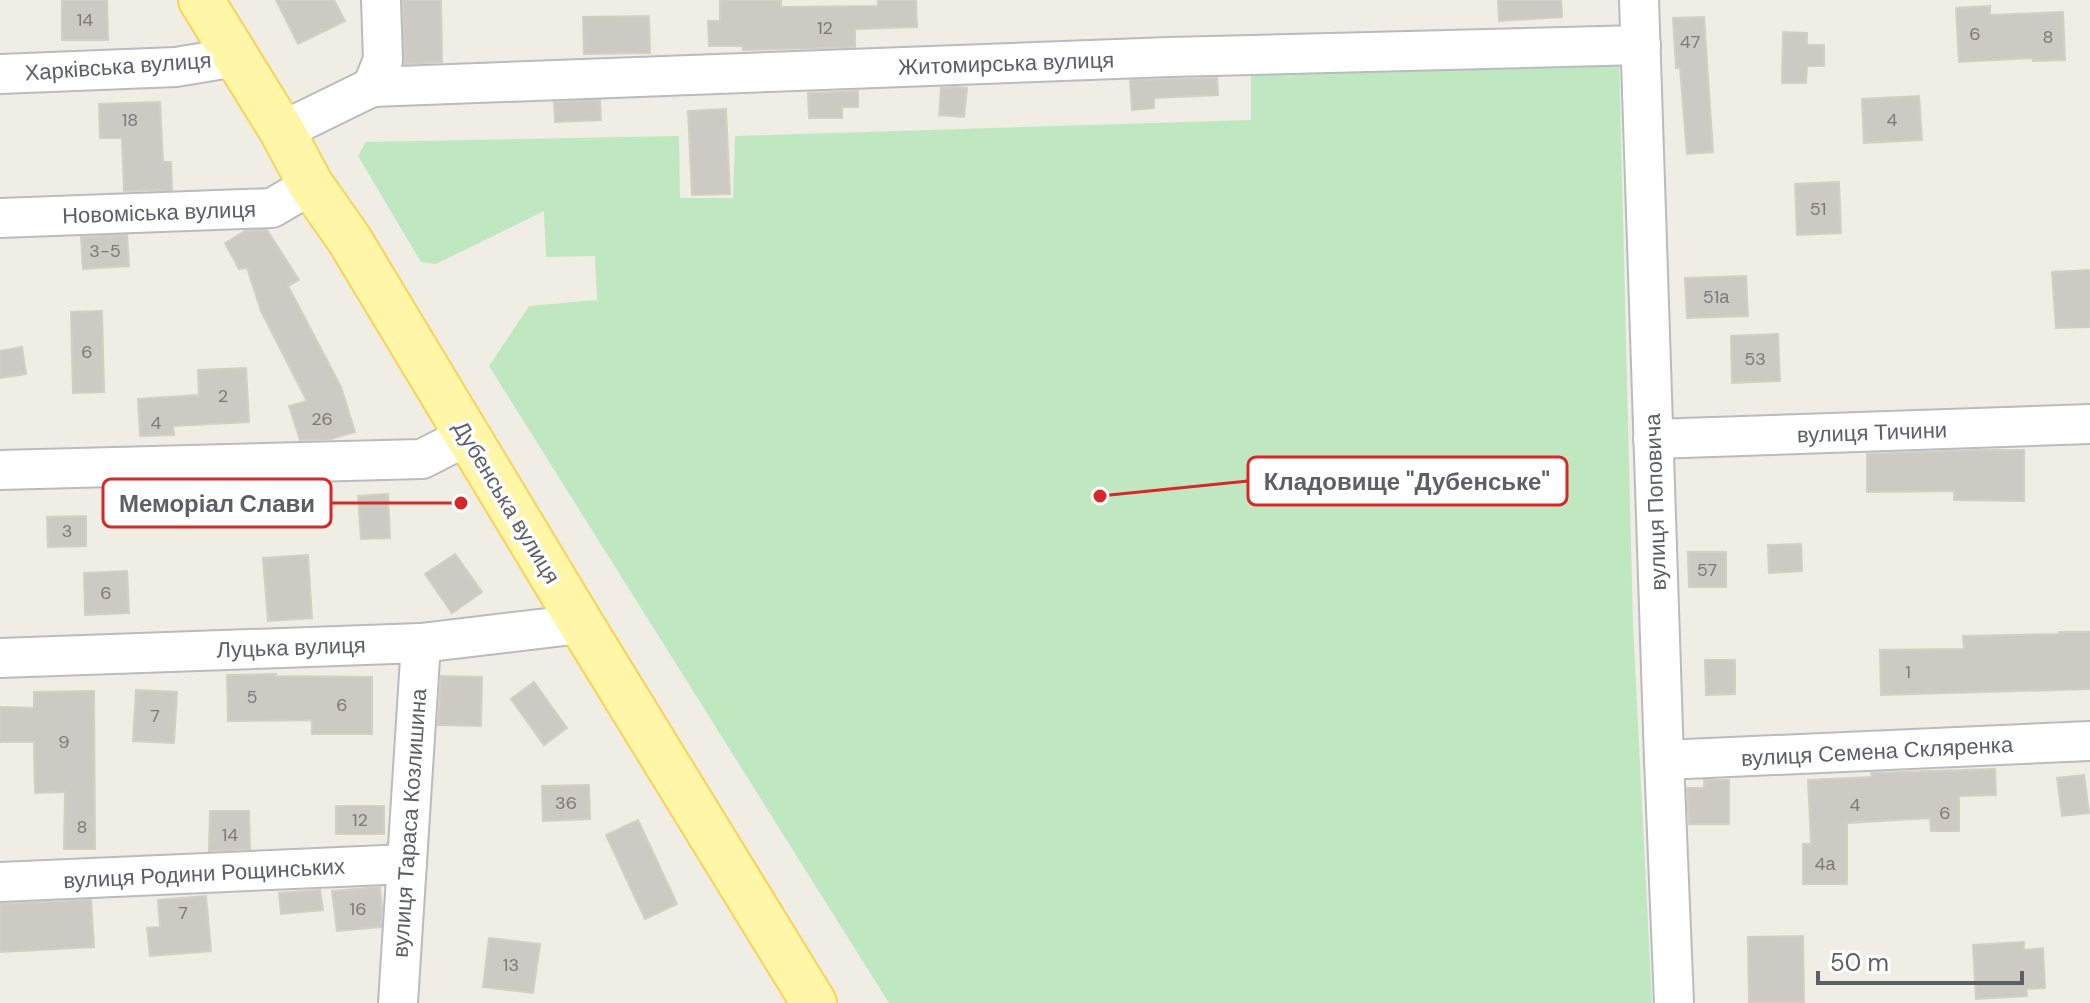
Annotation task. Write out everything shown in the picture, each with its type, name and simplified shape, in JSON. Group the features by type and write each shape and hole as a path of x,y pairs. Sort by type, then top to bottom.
{"main road":[{"name":"Дубенська вулиця","path":"201,0 282,131 311,185 349,239 814,1003"}],"street":[{"path":"282,131 372,87 383,60 381,0"},
{"name":"вулиця Поповича","path":"1639,0 1674,1003"},
{"name":"Житомирська вулиця","path":"372,87 1169,57 1641,45"},
{"name":"Харківська вулиця","path":"0,74 176,67 236,57"},
{"name":"Новоміська вулиця","path":"0,218 272,208 311,185"},
{"name":"вулиця Тичини","path":"1653,439 2090,424"},
{"path":"0,470 422,459 467,436"},
{"name":"Луцька вулиця","path":"0,658 421,643 581,624"},
{"name":"вулиця Тараса Козлишина","path":"398,1003 421,643"},
{"name":"вулиця Семена Скляренка","path":"1664,760 2090,741"},
{"name":"вулиця Родини Рощинських","path":"0,882 407,864"}],"green space":[{"path":"1619,55 1633,625 1652,1003 889,1003 489,366 529,306 597,300 595,256 546,257 544,211 436,264 421,262 358,156 366,142 679,136 680,198 733,198 735,136 1251,120 1251,58"}],"building":[{"path":"62,0 107,0 108,40 62,40"},
{"path":"276,0 334,0 345,21 298,44"},
{"path":"403,0 441,0 442,62 404,64"},
{"path":"720,0 781,0 781,7 878,6 878,0 916,0 917,27 855,29 855,47 743,50 743,46 709,46 708,21 720,21"},
{"path":"1498,0 1561,0 1562,17 1499,21"},
{"path":"1990,6 1990,15 2063,12 2065,60 2033,61 2032,58 1959,62 1956,8"},
{"path":"649,16 650,53 584,54 583,17"},
{"path":"1704,17 1713,152 1687,154 1673,18"},
{"path":"1783,32 1807,33 1807,45 1824,45 1824,66 1807,66 1806,83 1782,83"},
{"path":"1217,78 1218,95 1154,98 1154,108 1132,110 1130,80"},
{"path":"941,88 967,88 964,117 939,115"},
{"path":"858,91 858,107 842,107 842,118 809,118 808,93"},
{"path":"1919,96 1922,140 1864,143 1862,99"},
{"path":"600,100 601,120 555,122 554,102"},
{"path":"160,102 163,162 171,162 172,190 124,191 122,138 100,138 99,104"},
{"path":"726,109 730,194 692,195 688,111"},
{"path":"1839,182 1841,233 1797,235 1795,184"},
{"path":"267,230 299,280 288,286 341,387 355,432 331,439 300,440 289,406 307,401 261,311 247,268 239,269 225,243 245,231"},
{"path":"127,235 129,266 83,269 81,237"},
{"path":"2090,270 2090,327 2056,328 2052,272"},
{"path":"1746,276 1748,316 1687,318 1685,278"},
{"path":"102,311 104,392 73,393 71,312"},
{"path":"1778,334 1780,381 1732,383 1731,336"},
{"path":"22,347 26,374 0,378 0,351"},
{"path":"246,368 249,422 173,426 174,435 140,436 138,399 199,395 198,370"},
{"path":"2024,450 2024,501 1954,500 1954,491 1867,492 1867,454"},
{"path":"388,494 390,538 361,539 358,496"},
{"path":"86,516 86,546 48,547 47,517"},
{"path":"1801,544 1802,571 1769,573 1768,545"},
{"path":"1688,552 1726,552 1726,587 1689,587"},
{"path":"455,554 482,592 452,613 425,574"},
{"path":"308,555 312,618 268,621 263,558"},
{"path":"127,571 129,613 85,615 84,573"},
{"path":"2090,632 2090,689 1881,695 1880,650 1964,649 1963,636"},
{"path":"1705,660 1735,660 1735,694 1706,695"},
{"path":"227,675 372,677 372,734 312,734 312,720 228,721"},
{"path":"441,676 482,677 481,726 438,725"},
{"path":"534,682 567,728 544,745 511,699"},
{"path":"136,690 177,692 174,743 133,741"},
{"path":"94,691 95,849 64,849 65,792 35,793 34,742 0,742 0,707 34,708 34,692"},
{"path":"1995,769 1996,795 1959,796 1959,831 1931,831 1930,818 1847,823 1847,884 1803,884 1803,844 1811,844 1808,780 1872,777 1871,773"},
{"path":"2084,775 2089,813 2062,816 2057,778"},
{"path":"1704,780 1729,780 1729,824 1689,824 1687,788 1704,788"},
{"path":"589,785 590,819 543,821 542,786"},
{"path":"336,806 384,806 384,834 336,834"},
{"path":"210,811 249,811 250,849 209,851"},
{"path":"638,820 677,904 645,919 606,835"},
{"path":"380,887 381,927 337,931 332,891"},
{"path":"320,890 323,910 281,914 279,893"},
{"path":"206,896 211,951 150,956 147,928 160,927 158,900"},
{"path":"91,900 94,947 0,952 0,904"},
{"path":"1803,936 1804,1003 1749,1003 1748,937"},
{"path":"489,938 540,944 533,993 483,987"},
{"path":"2024,942 2024,950 2043,948 2045,988 2026,989 2027,996 1976,999 1973,945"}],"place":[{"name":"Кладовище \"Дубенське\"","path":"1100,496"},
{"name":"Меморіал Слави","path":"461,503"}]}
